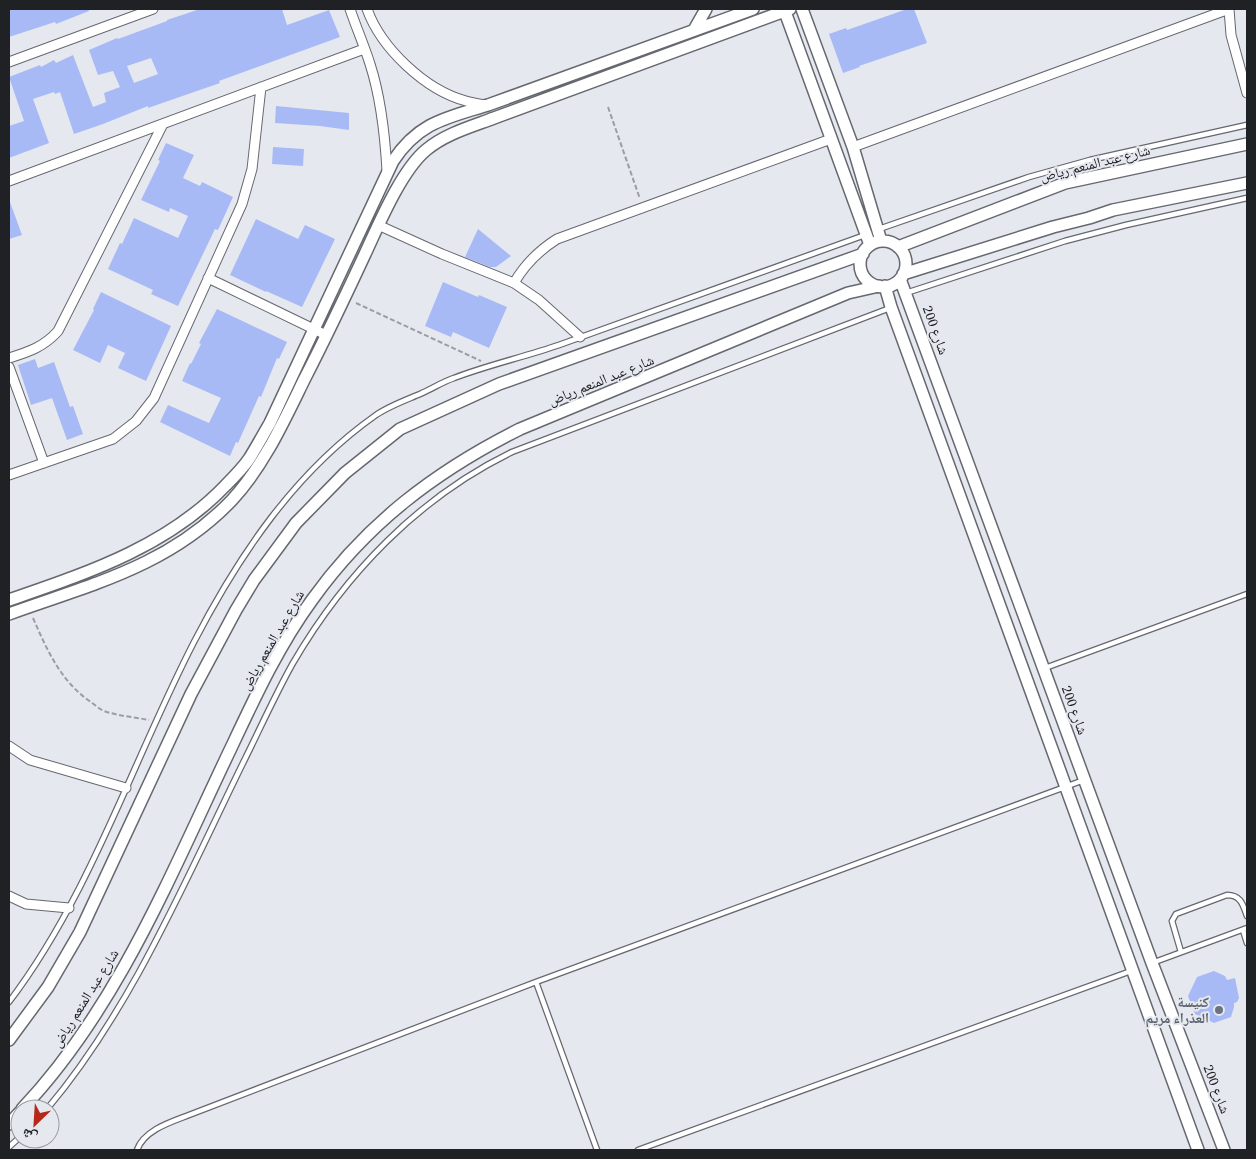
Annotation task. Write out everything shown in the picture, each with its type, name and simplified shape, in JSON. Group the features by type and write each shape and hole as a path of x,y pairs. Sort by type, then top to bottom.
{"street":[{"path":"9,62 153,9"},
{"path":"350,9 377,90 382,115 387,171"},
{"path":"366,9 380,36 413,72 452,96 488,105"},
{"path":"694,30 706,9"},
{"path":"9,600 46,588 134,553 171,532 225,487 248,460 270,423 392,160 407,142 424,128 445,118 488,105 753,9"},
{"path":"9,614 127,572 147,563 185,540 232,499 259,467 277,434 345,298 378,225 406,174 424,151 451,134 786,9 831,138 872,241"},
{"path":"802,9 853,147 872,241 860,265 868,281 882,286 890,285 902,276 1053,227 1113,210 1247,183"},
{"path":"853,147 1229,9 1231,35 1247,93"},
{"path":"9,181 364,49"},
{"path":"9,475 113,439 136,421 150,404 161,385 236,217 246,190 252,169 262,87"},
{"path":"488,105 494,118"},
{"path":"9,358 38,348 52,339 58,332 163,124"},
{"path":"514,283 522,269 532,258 557,239 831,138"},
{"name":"شارع عبد المنعم رياض","path":"898,247 1065,183 1247,144"},
{"path":"378,225 449,258 514,283 539,300 580,337"},
{"path":"9,1040 48,987 80,932 191,694 236,610 254,580 296,523 345,473 400,429 499,384 872,241 893,243 902,251 906,262 902,276"},
{"name":"شارع 200","path":"902,276 906,293 1084,780 1224,1150"},
{"path":"208,278 326,335"},
{"path":"882,286 1198,1150"},
{"name":"شارع عبد المنعم رياض","path":"30,1099 73,1048 111,988 156,904 247,714 290,633 311,600 368,534 419,489 451,466 520,429 848,293 882,286"},
{"path":"9,367 44,463"},
{"path":"9,746 30,760 126,788"},
{"path":"9,896 26,904 69,908"}],"lane":[{"path":"9,1002 45,950 69,908 193,644 228,580 262,529 298,484 339,445 379,413 450,379 872,241 1029,177 1090,160 1247,124"},
{"path":"906,293 1065,241 1126,225 1247,198"},
{"path":"55,1099 78,1070 142,967 297,657 327,611 346,587 393,536 424,507 456,482 512,452 891,308"},
{"path":"1044,668 1247,594"},
{"path":"137,1150 138,1145 155,1129 189,1114 536,982 1084,780"},
{"path":"1181,952 1172,922 1176,914 1232,895 1240,900 1247,916"},
{"path":"1152,963 1245,929 1247,943"},
{"path":"638,1150 1132,970"},
{"path":"536,982 597,1150"}],"path":[{"path":"608,107 643,206"},
{"path":"345,298 492,366"},
{"path":"28,608 49,654 71,686 102,710 156,722"}],"building":[{"path":"9,9 89,9 89,11 56,24 55,22 9,37"},
{"path":"200,9 282,9 287,25 329,10 340,37 219,81 220,83 148,108 148,106 74,134 60,92 55,94 54,92 33,99 49,143 9,158 9,126 24,121 9,77 40,65 41,67 54,60 56,63 73,55 93,107 106,102 104,93 120,87 113,71 98,75 89,50","holes":["151,58 158,74 134,83 127,66"]},
{"path":"907,9 914,9 927,43 843,73 829,34 846,28 847,30"},
{"path":"276,106 349,113 349,130 275,123"},
{"path":"166,143 194,155 183,178 200,186 202,182 233,197 218,230 215,229 178,306 151,294 153,290 108,269 134,218 178,238 188,216 170,208 169,212 141,200 160,161 158,160"},
{"path":"273,147 304,149 303,166 272,164"},
{"path":"9,203 22,235 9,239"},
{"path":"256,219 298,239 305,225 335,239 302,307 230,275"},
{"path":"478,229 511,256 496,267 490,267 465,257"},
{"path":"443,282 507,307 489,348 453,332 451,337 425,326"},
{"path":"101,292 171,326 146,381 118,368 125,353 108,345 100,363 73,350 94,310"},
{"path":"217,309 287,342 279,359 277,358 261,397 259,396 238,443 236,442 230,456 160,422 168,405 209,423 221,398 182,381"},
{"path":"35,359 38,368 54,362 70,407 73,406 83,434 67,440 52,398 31,405 18,365"},
{"path":"1214,971 1225,976 1227,980 1235,978 1239,998 1234,1003 1231,1017 1214,1023 1195,1014 1188,996 1197,977"}],"place":[{"name":"كنيسة العذراء مريم","path":"1219,1010"}]}
